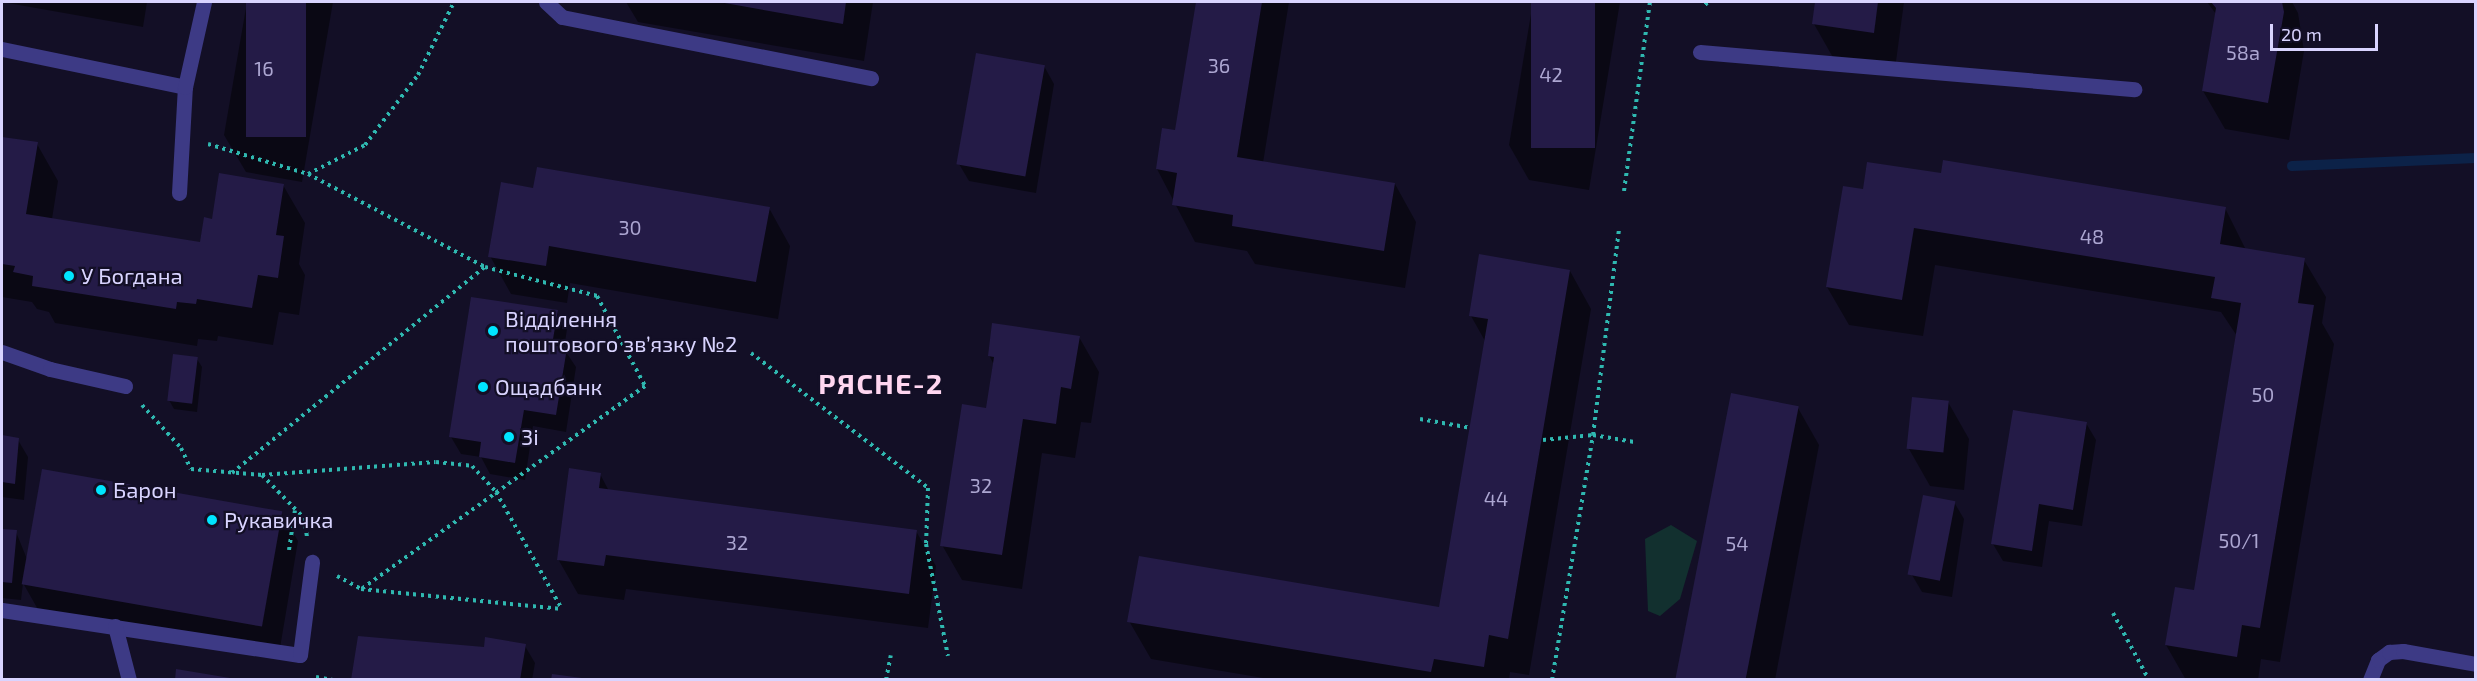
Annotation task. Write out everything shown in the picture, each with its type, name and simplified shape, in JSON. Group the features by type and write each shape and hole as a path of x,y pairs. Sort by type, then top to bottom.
{"street":[{"path":"179,193 184,137 185,87 204,2"},
{"path":"546,2 562,17 871,78"},
{"path":"2,49 185,87"},
{"path":"1701,52 2134,89"},
{"path":"2,352 50,369 125,386"},
{"path":"2,610 300,655 312,562"},
{"path":"115,626 129,680"},
{"path":"2370,680 2378,660 2389,652 2403,651 2475,664"}],"path":[{"path":"308,174 365,145 418,75 454,2"},
{"path":"1624,191 1650,2"},
{"path":"184,137 308,174 485,267 597,296 645,386 361,590"},
{"path":"1552,680 1593,435 1619,230"},
{"path":"231,473 485,267"},
{"path":"752,353 928,488 926,544 948,656"},
{"path":"125,386 181,448 191,469 262,475 436,462 472,466 496,492 562,609 361,590 312,562 304,518 262,475"},
{"path":"1420,419 1471,428"},
{"path":"1543,440 1593,435 1634,442"},
{"path":"288,556 295,509"},
{"path":"2113,613 2149,680"},
{"path":"886,680 891,655"}],"green space":[{"path":"1671,525 1697,541 1680,599 1660,616 1648,611 1645,539"}],"building":[{"path":"246,2 306,2 306,137 246,137"},
{"path":"719,2 846,2 843,24"},
{"path":"1196,2 1262,2 1237,157 1395,183 1384,251 1232,226 1233,215 1172,205 1177,173 1156,169 1162,128 1175,130"},
{"path":"1531,2 1595,2 1595,148 1531,148"},
{"path":"1815,2 1878,2 1874,33 1812,24"},
{"path":"2211,2 2282,2 2284,12 2268,103 2202,91 2216,8"},
{"path":"976,53 1045,65 1025,176 956,164"},
{"path":"2,137 38,142 26,214 200,242 204,217 212,219 219,173 284,184 276,235 284,236 278,278 258,275 252,308 197,299 196,304 177,302 176,309 32,286 33,276 13,272 15,266 2,264"},
{"path":"1943,160 2226,207 2220,244 2305,258 2298,303 2314,305 2260,628 2242,625 2237,657 2165,645 2175,587 2194,590 2241,303 2211,298 2215,277 1914,228 1902,300 1826,287 1843,186 1863,189 1867,162 1941,173"},
{"path":"537,167 770,207 756,282 549,246 546,266 488,257 501,182 533,188"},
{"path":"1479,254 1570,270 1508,639 1489,635 1484,667 1434,659 1431,672 1127,622 1139,556 1439,607 1488,319 1469,316"},
{"path":"471,297 558,310 552,345 567,348 556,415 524,410 515,463 479,457 481,442 449,437"},
{"path":"992,323 1080,336 1071,389 1061,387 1056,424 1023,419 1002,555 940,546 962,404 986,408 994,357 988,356"},
{"path":"173,354 198,357 192,404 167,401"},
{"path":"1731,393 1799,406 1746,680 1675,680"},
{"path":"1912,397 1949,401 1943,453 1907,449"},
{"path":"2013,410 2087,422 2073,510 2039,504 2032,551 1991,544"},
{"path":"2,435 19,438 15,484 2,482"},
{"path":"569,468 601,473 599,488 917,530 909,594 606,555 604,566 557,560"},
{"path":"42,469 282,511 262,627 22,584"},
{"path":"1923,495 1955,501 1940,581 1908,575"},
{"path":"2,529 17,530 12,583 2,582"},
{"path":"358,636 484,647 485,637 526,644 520,680 351,680"},
{"path":"176,669 230,678 230,680 175,680"},
{"path":"552,674 582,678 581,680 551,680"}],"waterway":[{"path":"2292,166 2476,158"}],"place":[{"name":"У Богдана","path":"69,276"},
{"name":"Відділення поштового зв’язку №2","path":"493,331"},
{"name":"Ощадбанк","path":"483,387"},
{"name":"3і","path":"509,437"},
{"name":"Барон","path":"101,490"},
{"name":"Рукавичка","path":"212,520"}],"district":[{"name":"РЯСНЕ-2","path":"881,383"}]}
